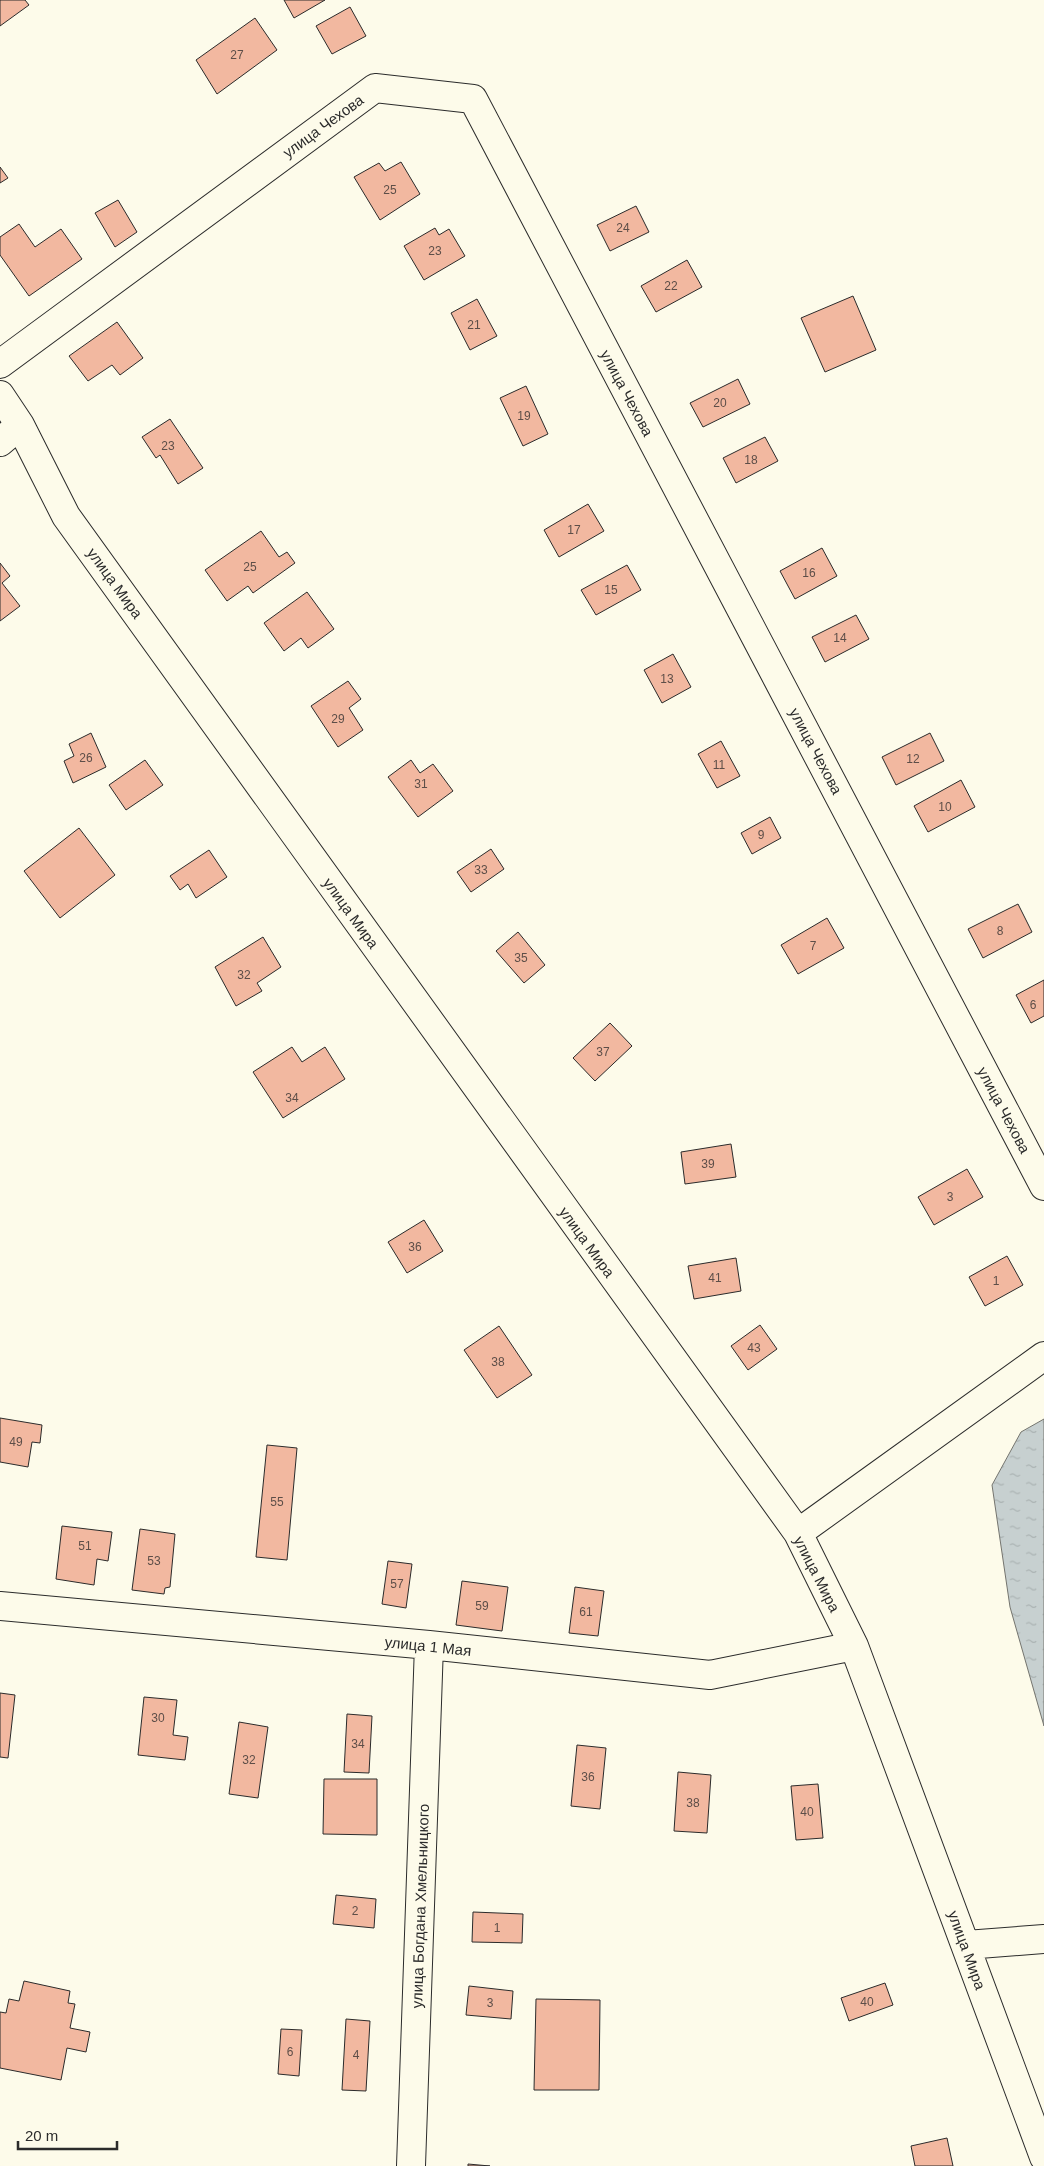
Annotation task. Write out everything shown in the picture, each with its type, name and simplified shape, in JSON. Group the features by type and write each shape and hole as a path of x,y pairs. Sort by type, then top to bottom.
{"street":[{"name":"улица Чехова","path":"0,364 375,88 472,99 1044,1186"},
{"name":"улица Мира","path":"0,395 10,433 66,516 798,1533 854,1646 1044,2157"},
{"path":"798,1533 1044,1356"},
{"name":"улица 1 Мая","path":"0,1606 429,1646 710,1675 854,1646"},
{"name":"улица Богдана Хмельницкого","path":"412,2166 429,1646"},
{"path":"966,1945 1044,1938"}],"water":[{"path":"1044,1419 1044,1726 1010,1607 992,1485 1021,1432"}],"building":[{"path":"0,0 25,0 29,5 0,26"},
{"path":"284,0 325,0 294,18"},
{"path":"350,7 366,36 332,54 316,26"},
{"path":"255,18 277,50 217,94 196,60"},
{"path":"401,162 420,194 380,220 354,177 379,163 385,171"},
{"path":"0,167 8,178 0,183"},
{"path":"118,200 137,232 115,247 95,213"},
{"path":"636,206 649,232 610,251 597,225"},
{"path":"19,224 35,247 61,229 82,259 29,296 0,255 0,237"},
{"path":"435,228 439,235 449,229 465,256 424,280 404,246"},
{"path":"687,260 702,287 656,312 641,286"},
{"path":"853,296 876,350 825,372 801,318"},
{"path":"477,299 497,336 470,350 451,313"},
{"path":"117,322 143,358 120,375 112,365 88,381 69,356"},
{"path":"738,379 750,404 703,427 690,403"},
{"path":"526,386 548,434 523,446 500,398"},
{"path":"170,419 203,468 178,484 160,455 156,458 142,437"},
{"path":"765,437 778,461 736,483 723,458"},
{"path":"588,504 604,531 559,557 544,530"},
{"path":"261,531 279,557 287,552 295,563 253,593 248,586 227,601 205,570"},
{"path":"822,548 837,576 795,599 780,571"},
{"path":"0,563 10,576 2,583 20,606 0,621"},
{"path":"627,565 641,590 596,615 581,590"},
{"path":"307,592 334,629 308,648 301,638 284,651 264,623"},
{"path":"856,615 869,639 825,662 812,637"},
{"path":"673,654 691,687 662,703 644,670"},
{"path":"348,681 361,699 349,708 363,730 338,747 311,706"},
{"path":"91,733 106,767 73,783 64,761 74,756 69,744"},
{"path":"930,733 944,761 896,785 882,757"},
{"path":"721,741 740,776 717,788 698,754"},
{"path":"145,760 163,785 126,810 109,785"},
{"path":"411,760 420,773 433,764 453,791 418,817 388,777"},
{"path":"961,780 975,807 928,832 914,806"},
{"path":"770,817 781,838 752,854 741,833"},
{"path":"79,828 115,875 60,918 24,871"},
{"path":"491,849 504,869 471,892 457,872"},
{"path":"209,850 227,877 196,898 188,884 180,890 170,876"},
{"path":"1018,904 1032,932 983,958 968,929"},
{"path":"827,918 844,948 798,974 781,945"},
{"path":"518,932 545,965 524,983 496,951"},
{"path":"263,937 281,967 257,983 262,991 236,1006 215,967"},
{"path":"1044,980 1044,1016 1031,1023 1016,995"},
{"path":"610,1023 632,1046 595,1081 573,1058"},
{"path":"292,1047 302,1062 325,1047 345,1079 283,1118 253,1072"},
{"path":"731,1144 736,1177 685,1184 681,1152"},
{"path":"967,1169 983,1197 934,1225 918,1197"},
{"path":"424,1220 443,1251 407,1273 388,1242"},
{"path":"1007,1256 1023,1285 985,1306 969,1277"},
{"path":"736,1258 741,1291 694,1299 688,1266"},
{"path":"760,1325 777,1349 748,1370 731,1346"},
{"path":"499,1326 532,1375 497,1398 464,1350"},
{"path":"0,1418 42,1425 40,1443 32,1442 28,1467 0,1462"},
{"path":"267,1445 297,1448 287,1560 256,1557"},
{"path":"62,1526 112,1532 108,1561 97,1559 94,1585 56,1579"},
{"path":"140,1529 175,1534 170,1587 165,1588 164,1594 132,1590"},
{"path":"388,1561 412,1564 406,1608 382,1604"},
{"path":"462,1581 508,1587 502,1631 456,1625"},
{"path":"575,1587 604,1591 598,1636 569,1633"},
{"path":"0,1693 15,1695 8,1758 0,1757"},
{"path":"144,1697 177,1700 173,1735 188,1737 185,1760 138,1755"},
{"path":"347,1714 372,1716 369,1773 344,1772"},
{"path":"239,1722 268,1727 258,1798 229,1794"},
{"path":"577,1745 606,1748 600,1809 571,1806"},
{"path":"678,1772 711,1775 707,1833 674,1831"},
{"path":"324,1779 377,1779 377,1835 323,1834"},
{"path":"818,1784 823,1838 796,1840 791,1786"},
{"path":"336,1895 376,1899 374,1928 333,1924"},
{"path":"473,1912 523,1914 522,1943 472,1942"},
{"path":"24,1981 70,1991 68,2003 75,2004 70,2028 90,2032 86,2052 67,2048 61,2080 0,2068 0,2012 6,2013 9,1999 19,2001"},
{"path":"885,1983 893,2005 849,2021 841,1998"},
{"path":"469,1986 513,1991 511,2019 466,2015"},
{"path":"536,1999 600,2000 599,2090 534,2090"},
{"path":"346,2019 370,2021 366,2091 342,2090"},
{"path":"281,2029 302,2030 299,2076 278,2074"},
{"path":"947,2138 953,2166 915,2166 911,2146"},
{"path":"468,2164 490,2166 468,2166"}]}
